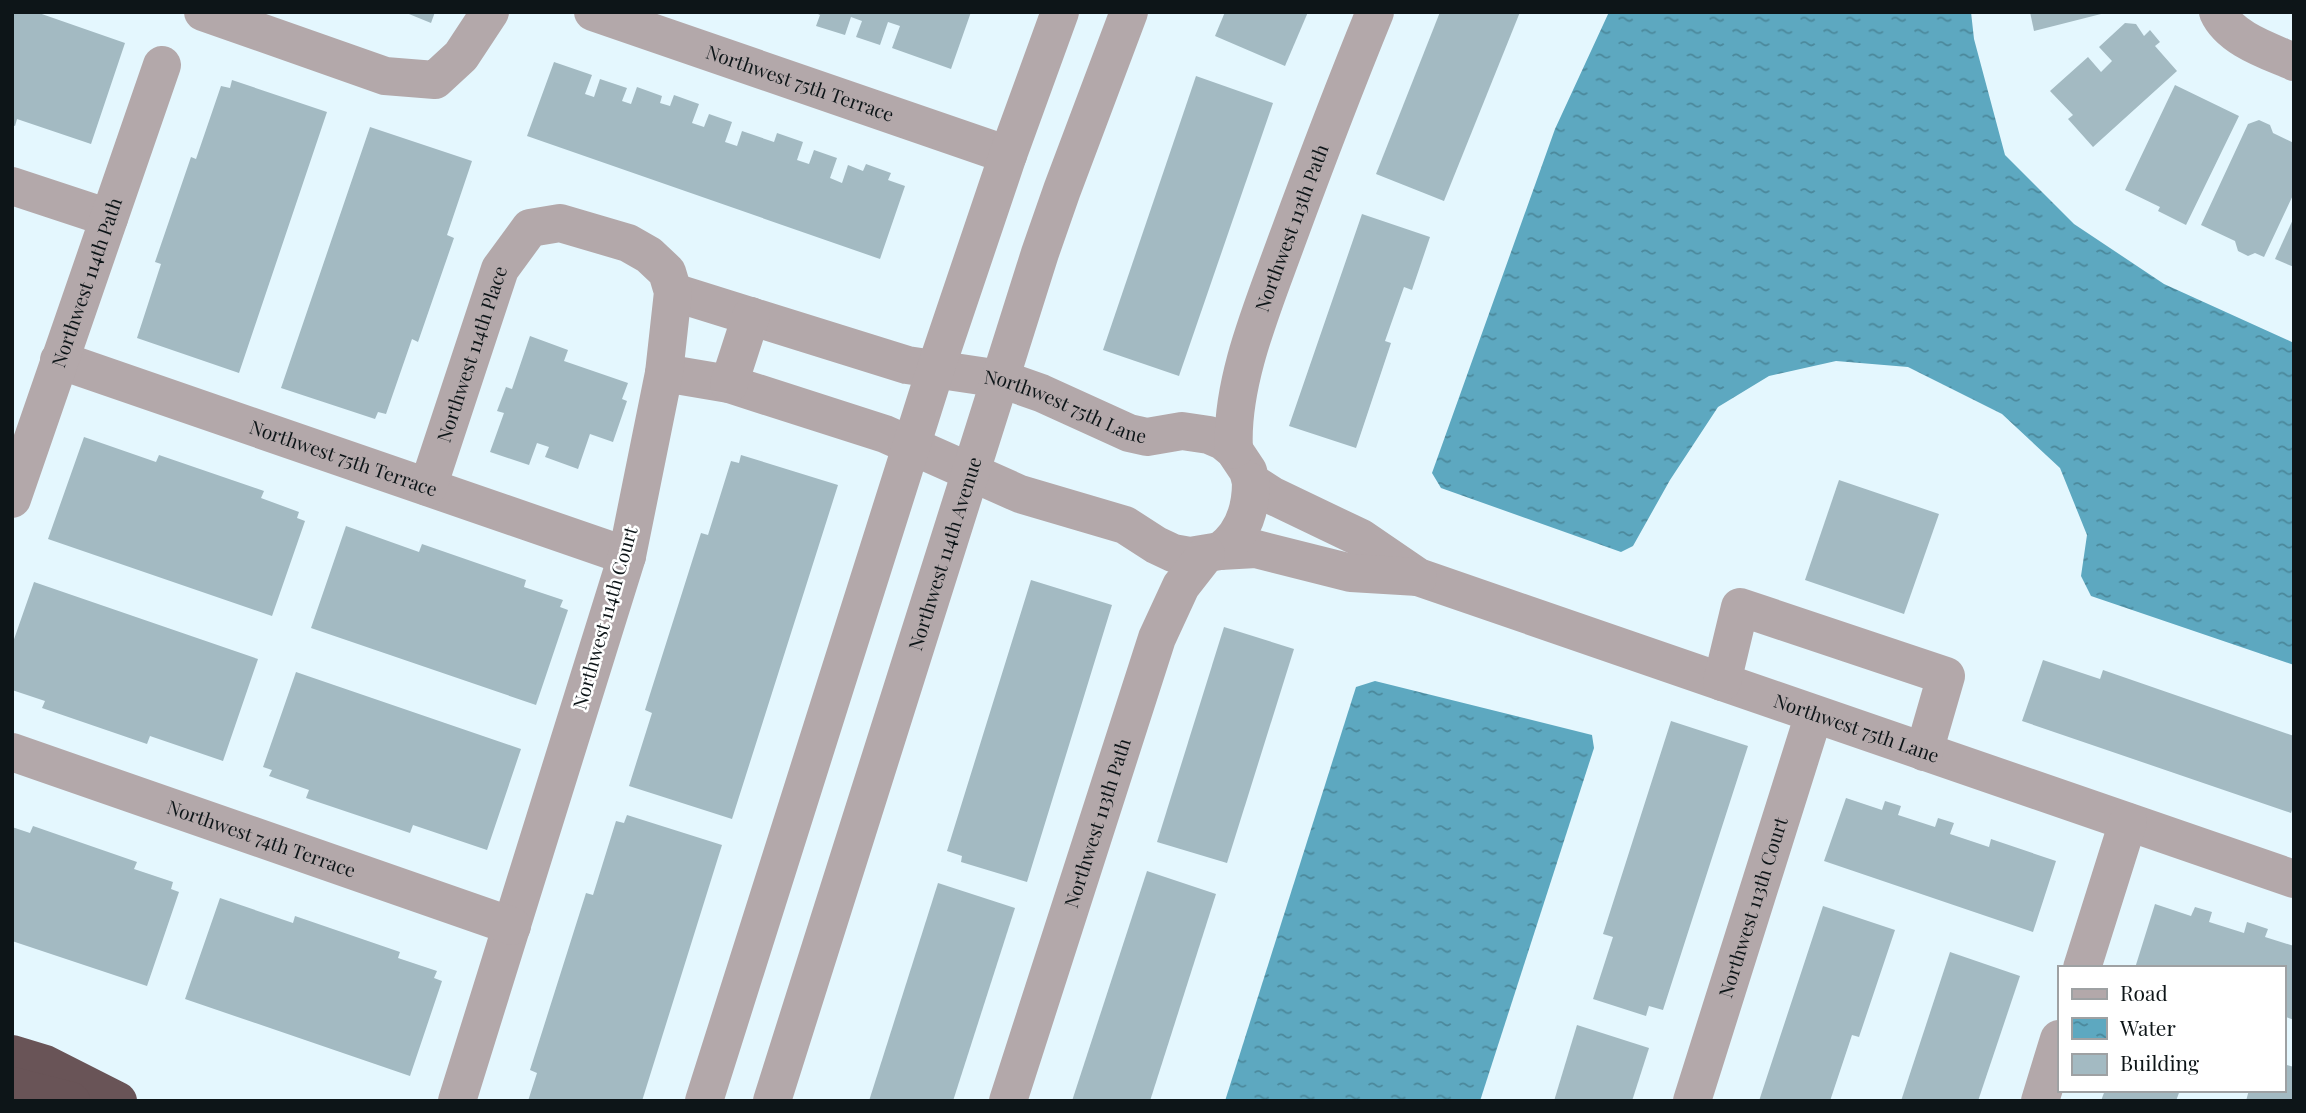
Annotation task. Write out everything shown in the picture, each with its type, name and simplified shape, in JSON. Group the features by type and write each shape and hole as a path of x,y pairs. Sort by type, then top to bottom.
{"highway":[{"path":"12,1054 44,1064 118,1101"},
{"path":"12,1086 71,1101"}],"street":[{"path":"203,12 385,76 435,80 461,56 490,12"},
{"name":"Northwest 75th Terrace","path":"593,12 1007,155"},
{"path":"704,1101 935,371 1007,155 1060,12"},
{"name":"Northwest 114th Avenue","path":"772,1101 1062,190 1129,12"},
{"name":"Northwest 113th Path","path":"1008,1101 1157,638 1181,586 1213,552 1230,544 1247,514 1251,498 1233,430 1239,383 1310,177 1375,12"},
{"path":"2218,12 2221,21 2248,41 2294,62"},
{"name":"Northwest 114th Path","path":"13,496 162,65"},
{"path":"12,186 109,218"},
{"name":"Northwest 114th Place","path":"428,487 500,269 530,228 560,223 628,243 649,255 667,272 673,292"},
{"name":"Northwest 75th Lane","path":"673,292 907,365 1001,379 1041,393 1129,433 1147,437 1198,432 1223,440 1242,466 1273,496 1361,538 1418,577 2294,879"},
{"name":"Northwest 114th Court","path":"457,1101 627,555 664,373 673,292"},
{"path":"729,384 751,316"},
{"name":"Northwest 75th Terrace","path":"59,360 627,555"},
{"name":"Northwest 75th Lane","path":"664,373 729,384 886,434 1020,494 1125,524 1173,553 1190,556 1256,550 1351,573 1418,577"},
{"path":"1722,682 1740,607 1946,677 1924,752"},
{"name":"Northwest 113th Court","path":"1692,1101 1814,714"},
{"name":"Northwest 74th Terrace","path":"12,751 512,926"},
{"path":"2083,966 2127,822"},
{"path":"2040,1101 2058,1042"}],"water":[{"path":"1609,12 1971,12 1974,39 2005,155 2074,224 2164,284 2294,343 2294,665 2091,596 2081,576 2087,535 2060,468 2002,414 1908,367 1836,361 1769,376 1718,407 1670,480 1633,546 1621,552 1441,488 1432,473 1555,129"},
{"path":"1375,681 1592,735 1594,748 1480,1101 1225,1101 1356,687"}],"building":[{"path":"12,12 36,12 125,43 91,144 17,119 15,126 12,125"},
{"path":"404,12 435,12 431,23"},
{"path":"814,12 971,12 951,69 892,48 900,26 888,22 880,45 856,37 862,21 851,17 845,35 816,26 820,15"},
{"path":"1225,12 1308,12 1285,66 1215,36"},
{"path":"1440,12 1520,12 1444,201 1376,174"},
{"path":"2030,12 2104,12 2105,13 2034,31"},
{"path":"2125,23 2136,24 2144,36 2150,30 2160,42 2155,46 2177,71 2093,147 2068,119 2073,115 2050,91 2088,57 2101,72 2112,61 2099,47"},
{"path":"554,62 592,75 585,94 594,97 600,79 627,88 622,101 631,104 637,87 662,96 660,103 670,106 674,95 699,104 692,123 704,127 709,114 732,122 725,142 737,146 742,131 774,142 777,133 803,142 797,160 809,164 814,150 837,158 830,178 842,183 848,165 863,171 866,164 891,173 888,180 905,186 880,259 527,136"},
{"path":"1196,76 1273,103 1179,376 1103,350"},
{"path":"232,80 327,112 239,373 137,338 161,264 155,262 191,157 196,159 221,86 230,88"},
{"path":"2175,85 2239,116 2186,225 2158,211 2160,207 2125,190"},
{"path":"2259,120 2270,125 2273,133 2294,143 2294,193 2264,257 2255,253 2248,256 2238,251 2235,241 2201,225 2248,124"},
{"path":"370,127 472,161 447,235 454,238 418,342 412,339 386,414 378,412 375,419 281,388"},
{"path":"1362,214 1430,237 1412,290 1404,287 1385,341 1391,343 1356,448 1289,426"},
{"path":"2294,217 2294,267 2275,259"},
{"path":"530,336 568,350 564,361 628,383 622,399 627,401 613,442 590,434 578,469 545,457 549,447 537,443 529,465 490,452 504,413 497,411 506,387 512,389"},
{"path":"84,437 156,462 159,455 264,491 261,498 299,512 297,518 305,521 272,616 48,539"},
{"path":"741,455 838,485 732,819 629,786 652,713 645,710 701,533 708,535 731,461 739,463"},
{"path":"1839,480 1939,514 1904,614 1805,580"},
{"path":"346,526 419,552 422,544 526,580 524,587 563,600 560,607 568,610 536,705 311,628"},
{"path":"1031,580 1112,605 1027,882 961,862 962,856 947,851"},
{"path":"34,582 258,659 223,761 150,736 147,744 42,708 45,701 12,690 12,645"},
{"path":"1224,627 1294,649 1227,863 1157,842"},
{"path":"2043,660 2100,679 2103,670 2294,736 2294,804 2291,813 2022,721"},
{"path":"296,672 521,749 487,850 413,825 410,833 306,798 309,790 269,776 272,770 263,767"},
{"path":"1671,721 1748,746 1663,1010 1649,1006 1646,1016 1593,999 1613,937 1603,934"},
{"path":"1846,798 1882,810 1885,801 1901,806 1898,815 1935,827 1938,818 1954,823 1950,834 1989,847 1991,839 2056,861 2033,932 1824,861"},
{"path":"627,815 722,845 642,1101 528,1101 537,1073 530,1070 586,893 593,895 616,821 624,823"},
{"path":"33,826 137,862 134,869 173,882 171,889 179,892 147,986 12,941 12,827 30,833"},
{"path":"1147,871 1216,894 1150,1101 1072,1101"},
{"path":"938,883 1015,908 953,1101 869,1101"},
{"path":"220,898 293,923 295,916 400,952 398,958 437,971 434,978 442,981 410,1076 185,999"},
{"path":"2155,904 2191,916 2195,907 2212,912 2209,922 2244,933 2247,922 2268,929 2265,937 2294,946 2294,1020 2285,1017 2285,966 2136,966"},
{"path":"1823,906 1895,930 1859,1037 1852,1035 1830,1101 1759,1101"},
{"path":"1950,952 2020,976 1978,1101 1901,1101"},
{"path":"1577,1025 1649,1048 1632,1101 1554,1101"},
{"path":"2285,1065 2294,1067 2294,1101 2246,1101 2248,1092 2285,1092"},
{"path":"2104,1092 2179,1092 2176,1101 2101,1101"}]}
